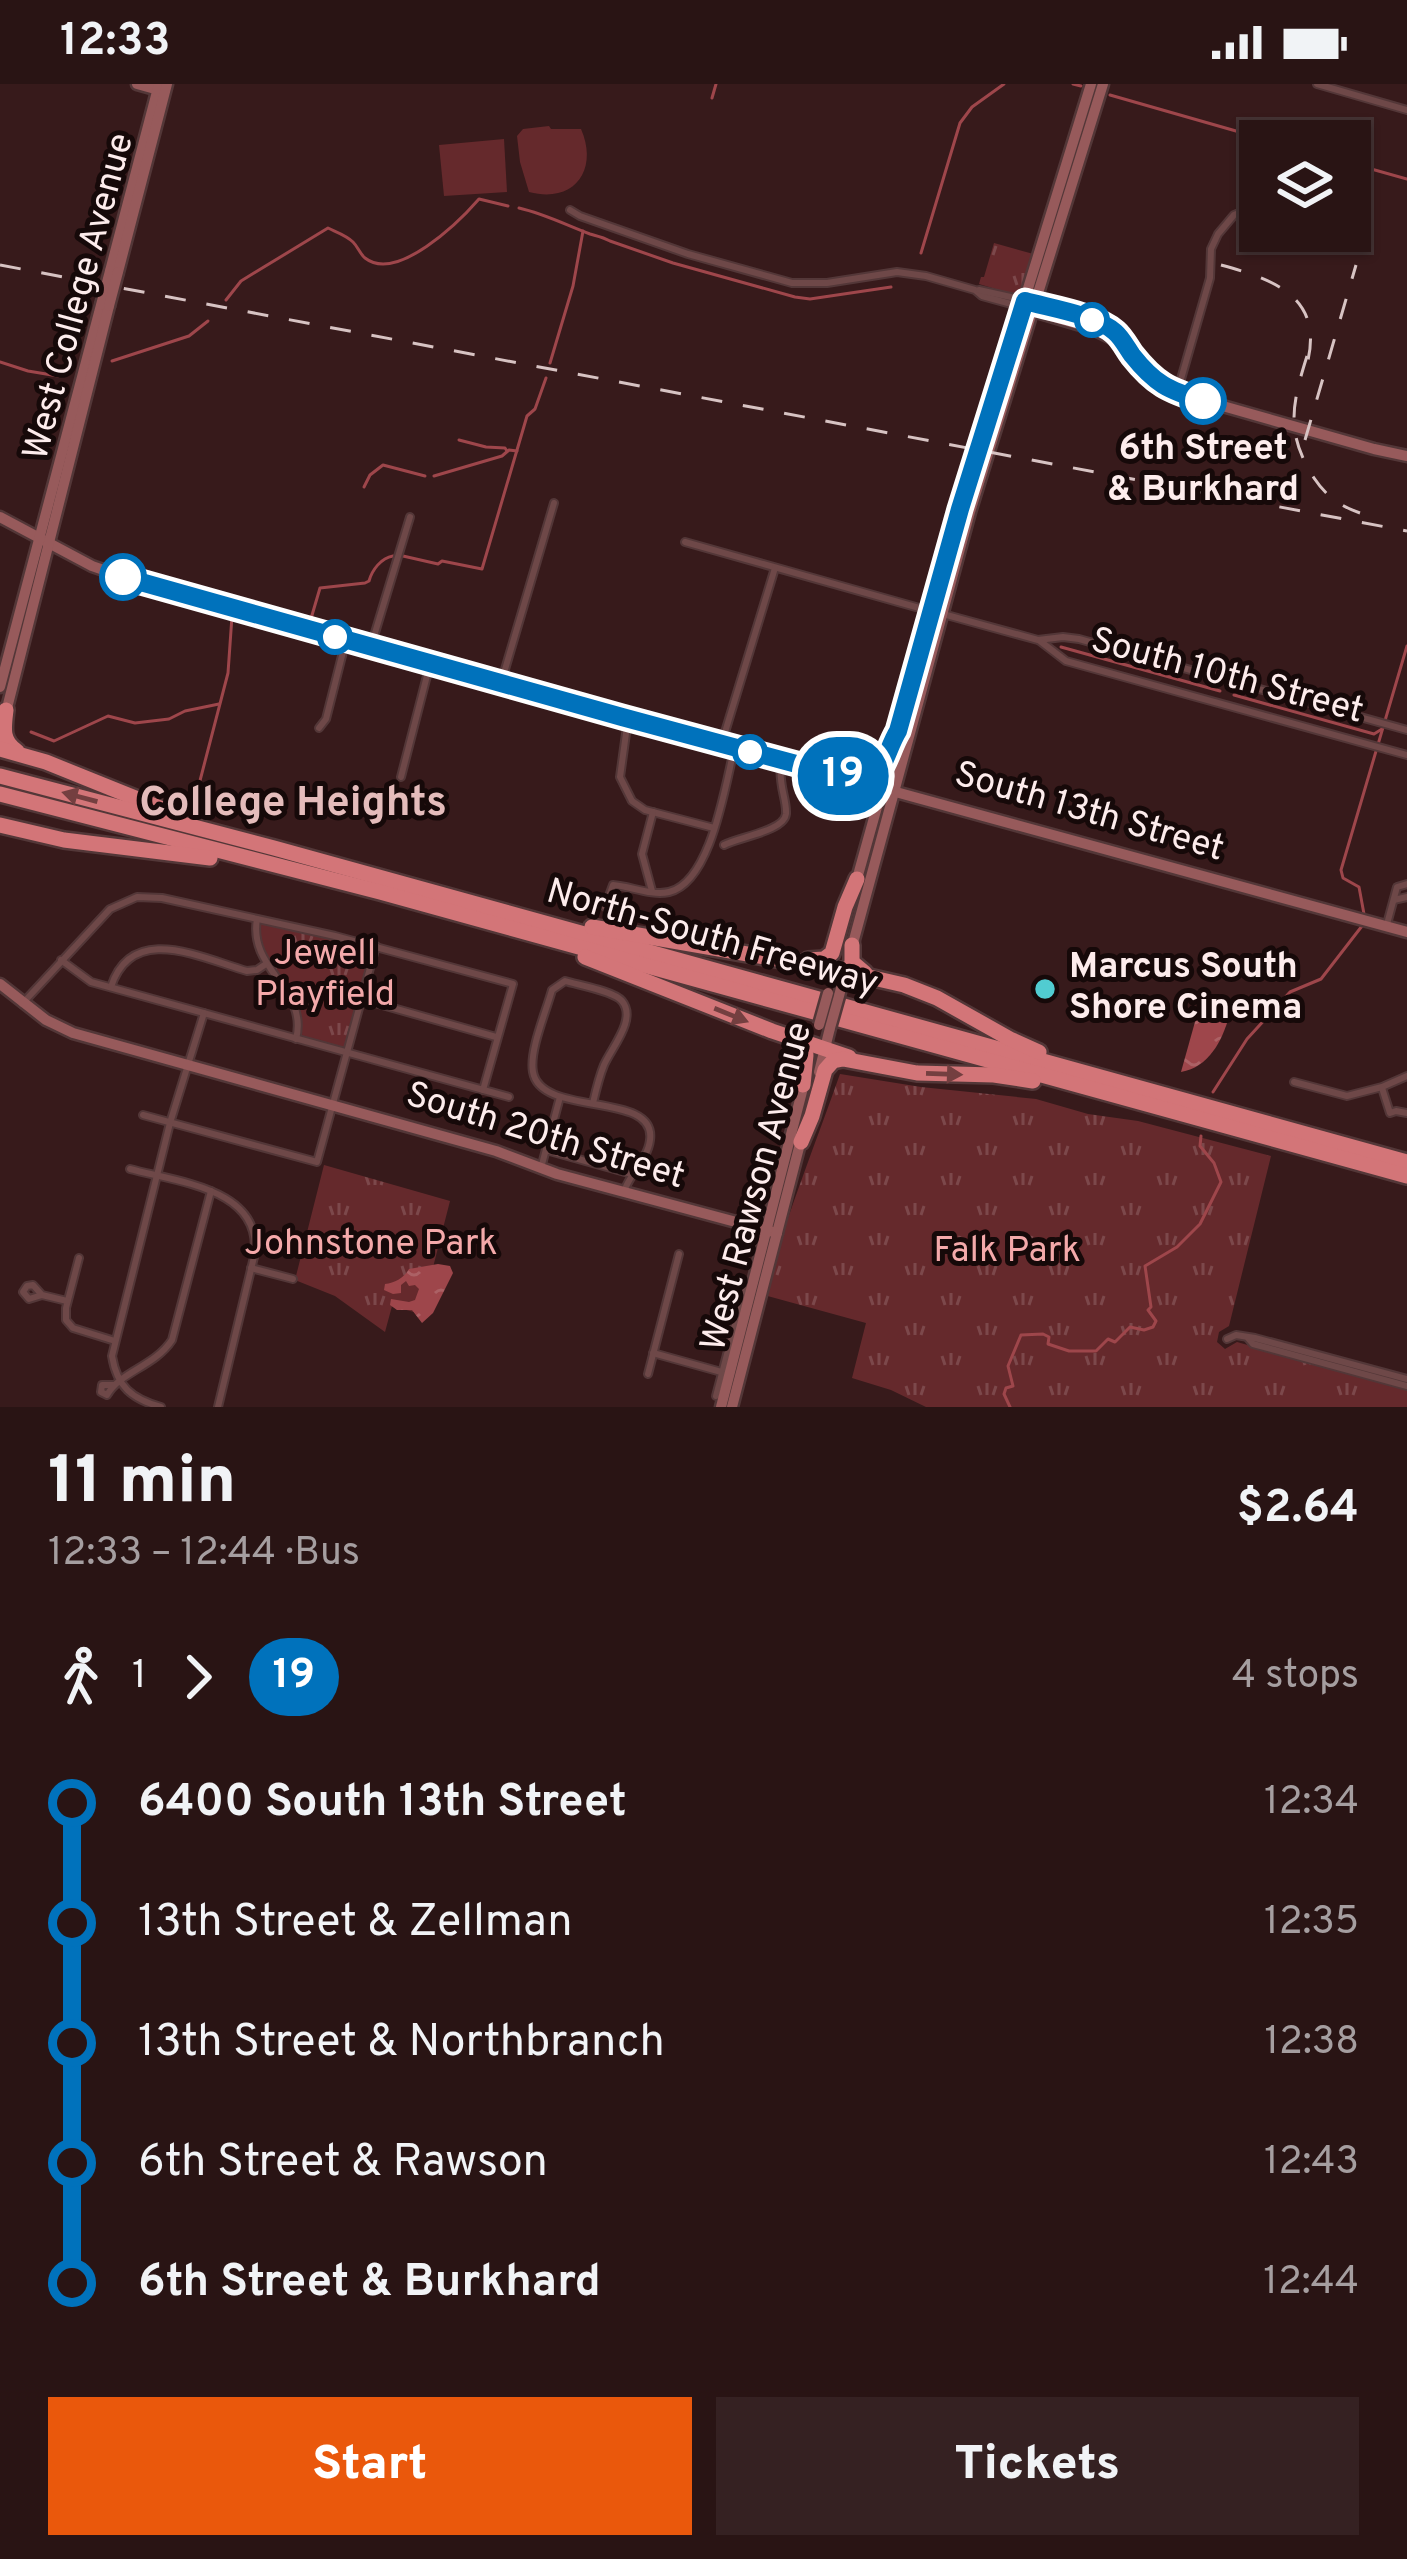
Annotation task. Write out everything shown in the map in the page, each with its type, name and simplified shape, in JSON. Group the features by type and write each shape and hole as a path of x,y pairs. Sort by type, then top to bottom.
{"highway":[{"path":"6,710 5,739 26,756"},
{"path":"0,749 274,848"},
{"name":"North-South Freeway","path":"0,776 1353,1147 1406,1170"},
{"name":"North-South Freeway","path":"0,794 1406,1170"},
{"path":"3,827 302,874"},
{"path":"772,957 816,961 830,955 845,907 863,887"},
{"path":"460,900 873,977 926,993 1027,1047 1146,1090"},
{"path":"496,924 772,1031 875,1064"},
{"path":"852,945 854,965 873,977"},
{"path":"772,1031 804,1052 803,1085"},
{"path":"801,1142 828,1065 843,1059 917,1073 1005,1076 1158,1106"}],"main road":[{"path":"136,84 162,87"},
{"name":"West Rawson Avenue","path":"1077,150 1091,84"},
{"name":"West Rawson Avenue","path":"887,788 894,747 938,613 966,488 1103,84"},
{"name":"West College Avenue","path":"0,687 162,87"},
{"path":"1029,306 1122,343 1154,380 1177,393 1407,456"},
{"path":"20,528 49,512"},
{"name":"South 13th Street","path":"0,517 92,566 135,581 1407,932"},
{"name":"West College Avenue","path":"0,735 39,577 43,540"},
{"path":"39,577 54,555 64,551"},
{"path":"867,783 884,764 902,729"},
{"name":"West Rawson Avenue","path":"732,1407 730,1374 751,1289 801,1142 819,1048 902,729"},
{"path":"863,887 878,862 892,809 902,799 920,797"},
{"name":"West Rawson Avenue","path":"840,970 852,945 863,887"},
{"name":"South 20th Street","path":"0,987 64,1030 771,1233"},
{"name":"West Rawson Avenue","path":"719,1401 771,1233 803,1085 819,1048"}],"street":[{"path":"1317,84 1407,110"},
{"path":"570,210 688,254 792,283 827,283 896,272 1029,306"},
{"path":"1177,393 1210,278 1211,249 1239,212"},
{"path":"501,683 554,503"},
{"path":"370,646 410,517"},
{"name":"South 10th Street","path":"685,542 1038,640 1079,639 1407,730"},
{"path":"721,744 775,568"},
{"path":"319,728 326,719 346,640"},
{"name":"South 10th Street","path":"1038,640 1066,661 1407,755"},
{"path":"401,777 430,664"},
{"path":"628,719 620,777 632,801 653,812 714,829"},
{"path":"605,907 615,884 673,891 696,870 706,856 735,748"},
{"path":"724,845 778,828 783,822 782,760"},
{"path":"652,892 643,851 653,812"},
{"path":"1387,926 1398,885 1407,884"},
{"path":"22,1003 103,914 137,897 162,898 376,946 513,984 483,1090"},
{"path":"1394,900 1407,897"},
{"path":"257,919 256,940 266,964 295,1005 296,1039"},
{"path":"143,1115 316,1162 376,946"},
{"path":"111,987 128,961 154,948 247,971 266,964"},
{"path":"61,960 82,978 111,987 509,1097"},
{"path":"593,1103 627,1014 616,996 565,981 552,990 532,1058 536,1081 560,1097 643,1118 651,1138 627,1194"},
{"path":"361,999 498,1037"},
{"path":"161,1407 134,1397 116,1383 112,1356 170,1123 204,1013"},
{"path":"1294,1082 1346,1096 1407,1076"},
{"path":"1382,1087 1390,1113 1407,1113"},
{"path":"542,1168 560,1097"},
{"path":"546,1150 632,1174"},
{"path":"130,1169 211,1191 235,1202 249,1219 256,1240 218,1407"},
{"path":"116,1383 158,1357 172,1340 211,1191"},
{"path":"648,1374 679,1255"},
{"path":"79,1258 65,1316 70,1326 115,1341"},
{"path":"251,1268 293,1279"},
{"path":"42,1295 67,1301"},
{"path":"1227,1339 1236,1335 1255,1338 1407,1383"},
{"path":"653,1353 730,1374"}],"green space":[{"path":"523,129 581,129 586,144 584,170 579,180 559,193 529,192 517,136"},
{"path":"504,139 507,192 444,196 439,145"},
{"path":"994,243 1037,255 1023,295 979,284"},
{"name":"Jewell Playfield","path":"261,922 372,948 345,1048 301,1036 295,1004 264,952"},
{"name":"Falk Park","path":"840,1074 1036,1099 1271,1156 1229,1326 1219,1332 1217,1342 1225,1349 1237,1342 1407,1390 1407,1407 926,1407 852,1378 866,1323 764,1295"},
{"name":"Johnstone Park","path":"324,1165 450,1201 421,1314 392,1306 385,1332 335,1296 295,1280"}],"water":[{"path":"1200,1004 1230,1013 1214,1050 1200,1064 1181,1072"},
{"path":"450,1266 453,1273 433,1313 422,1323 412,1310 390,1305 391,1299 415,1300 419,1289 406,1281 401,1293 393,1294 384,1290 385,1284 399,1280 409,1269"}],"waterway":[{"path":"712,98 716,84"},
{"path":"921,253 960,123 972,107 1004,84"},
{"path":"1073,84 1081,86"},
{"path":"1110,95 1239,132"},
{"path":"1371,169 1407,179"},
{"path":"226,300 241,281 328,228 350,240 365,258 378,264 394,263 426,246 479,199 508,206"},
{"path":"519,208 673,263 795,297 891,287"},
{"path":"550,363 573,286 583,231"},
{"path":"112,361 189,336 208,321"},
{"path":"0,362 58,376"},
{"path":"403,556 482,569 527,416 535,409 546,378"},
{"path":"459,440 507,451"},
{"path":"434,476 517,451"},
{"path":"364,487 383,465 425,476"},
{"path":"264,608 310,622 320,588 365,583 381,562 393,556"},
{"path":"237,601 255,605"},
{"path":"196,796 228,673 232,616"},
{"path":"1364,914 1359,887 1343,878 1341,870 1407,646"},
{"path":"1061,647 1220,691"},
{"path":"1234,695 1374,734 1382,729"},
{"path":"31,732 54,741 108,716 135,723 219,704"},
{"path":"1213,1092 1247,1039 1290,992 1321,979 1362,926"},
{"path":"1010,1407 1004,1394 1013,1386 1008,1366 1021,1335 1043,1334 1049,1337 1048,1344 1069,1351 1096,1351 1108,1339 1115,1342 1130,1327 1153,1327 1156,1321 1148,1310 1145,1266 1177,1247 1200,1224 1221,1182 1200,1146 1201,1136"}],"railway":[{"path":"0,265 1407,531"},
{"path":"1221,265 1260,278 1292,296 1309,324 1306,368"},
{"path":"1305,440 1356,265"},
{"path":"1307,356 1295,404 1299,447 1323,490 1360,513"}],"bus line":[{"name":"19","path":"123,577 867,783 884,764 898,731 1025,301 1107,327 1159,384 1203,401"}],"place":[{"name":"6th Street & Burkhard","path":"1203,401"},
{"name":"Marcus South Shore Cinema","path":"1045,989"}],"district":[{"name":"College Heights","path":"293,804"}]}
